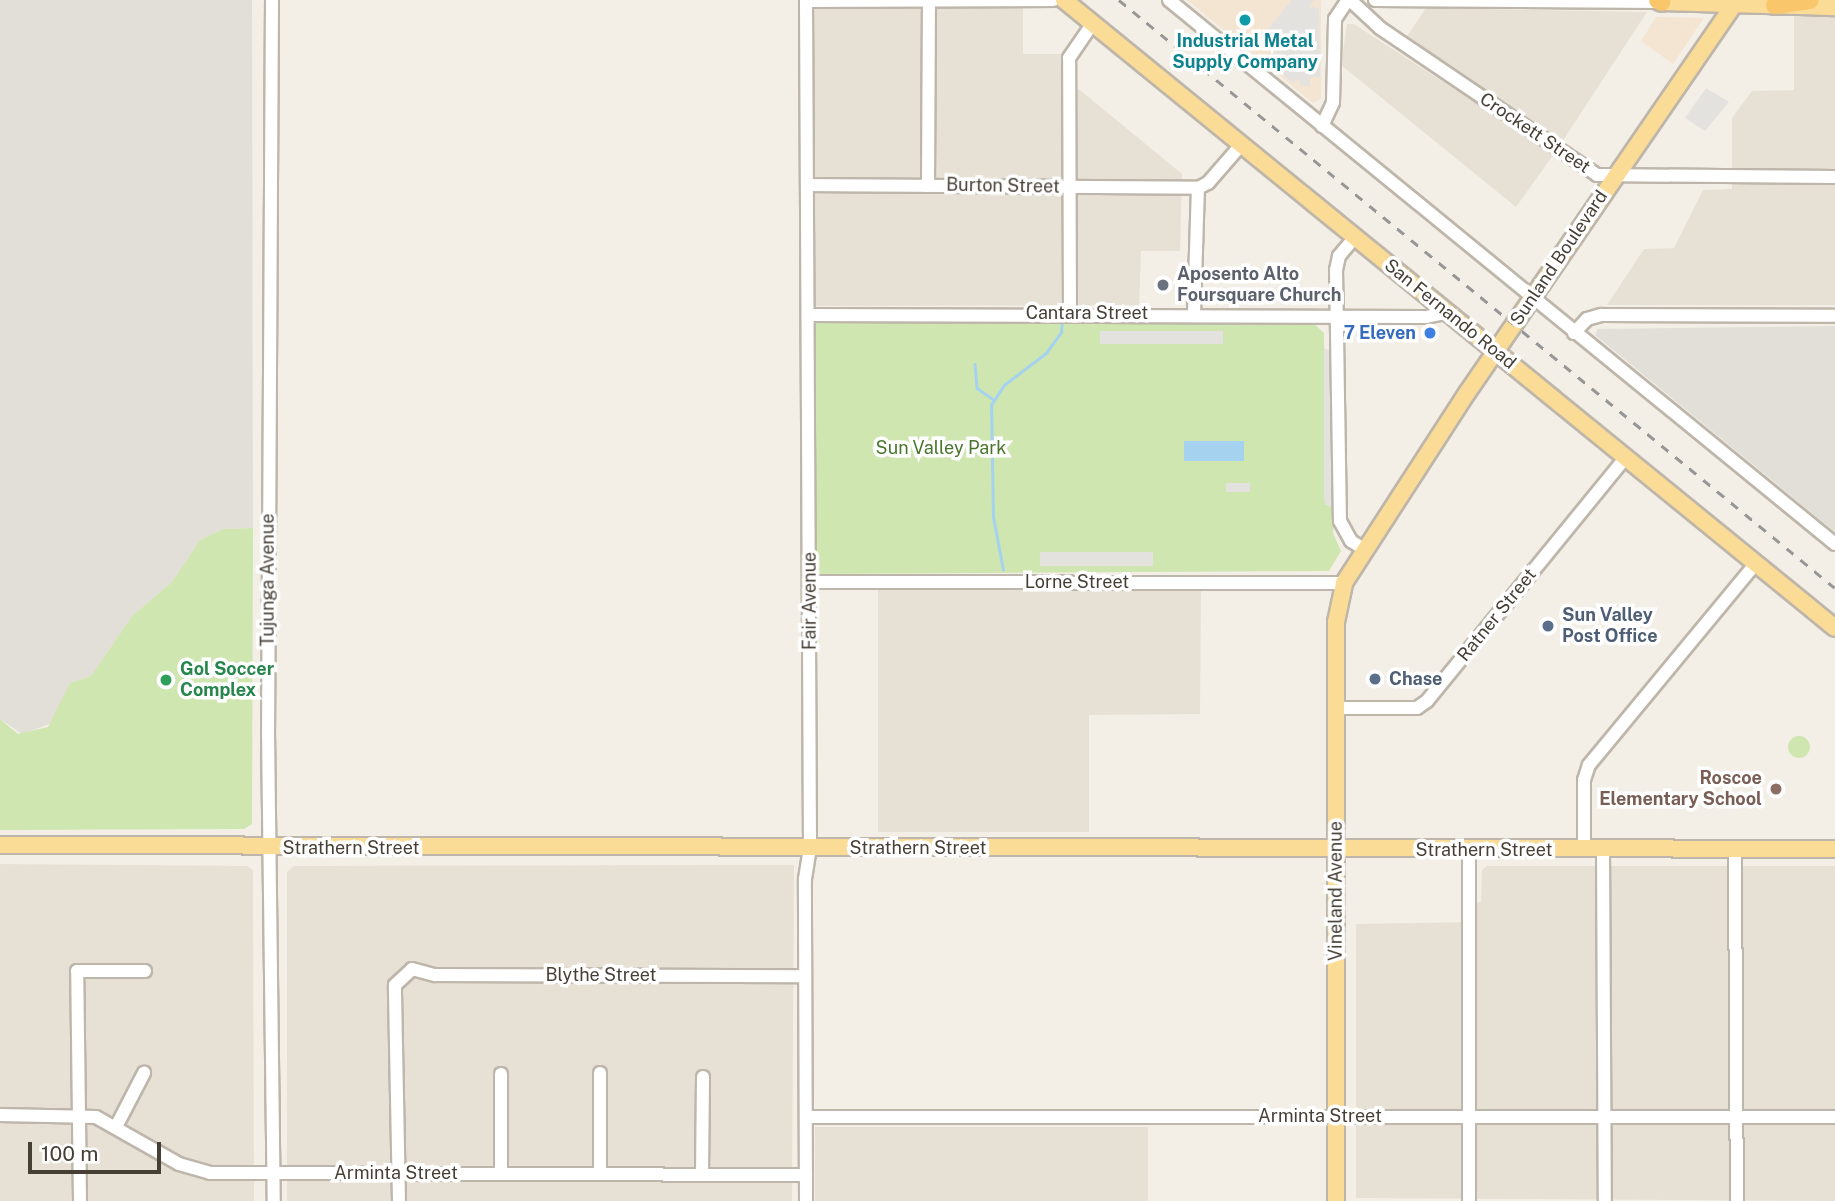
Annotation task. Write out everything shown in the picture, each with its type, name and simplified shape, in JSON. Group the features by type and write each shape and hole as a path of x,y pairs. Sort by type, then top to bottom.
{"highway":[{"path":"1775,5 1810,0"}],"main road":[{"name":"San Fernando Road","path":"1064,0 1835,628"},
{"path":"1660,1 1835,7"},
{"name":"Sunland Boulevard","path":"1344,583 1362,548 1733,2"},
{"name":"Vineland Avenue","path":"1336,1201 1336,622 1344,583"},
{"name":"Strathern Street","path":"0,845 269,848 1835,849"}],"street":[{"name":"Tujunga Avenue","path":"272,0 269,848 274,1201"},
{"path":"806,1 929,3 1053,0"},
{"path":"1169,0 1532,300 1835,544"},
{"path":"1322,126 1333,102 1335,19 1339,7 1349,0"},
{"name":"Crockett Street","path":"1349,0 1380,28 1597,175 1835,177"},
{"path":"1375,0 1660,1"},
{"name":"Fair Avenue","path":"806,1 810,582 810,848 805,879 806,1201"},
{"path":"928,186 929,3"},
{"path":"1070,313 1069,58 1093,23"},
{"path":"1194,314 1198,188 1208,183 1241,145"},
{"name":"Burton Street","path":"807,186 1198,188"},
{"path":"1355,237 1336,263 1340,520 1351,541 1362,548"},
{"name":"Cantara Street","path":"809,315 1070,313 1426,317 1448,312"},
{"path":"1574,333 1587,319 1601,315 1835,316"},
{"name":"Ratner Street","path":"1336,708 1417,708 1427,701 1626,457"},
{"path":"1584,850 1584,780 1589,765 1756,563"},
{"name":"Lorne Street","path":"810,582 1344,583"},
{"path":"1469,850 1469,1201"},
{"path":"1603,850 1605,1201"},
{"path":"1735,850 1737,1201"},
{"name":"Blythe Street","path":"399,1173 395,985 412,969 435,975 805,976"},
{"path":"80,1201 78,971 145,971"},
{"path":"117,1125 144,1073"},
{"path":"600,1073 600,1173"},
{"path":"501,1074 501,1173"},
{"path":"702,1174 703,1077"},
{"name":"Arminta Street","path":"0,1115 80,1115 117,1125 192,1169 274,1173 806,1175"},
{"name":"Arminta Street","path":"806,1117 1835,1117"},
{"path":"399,1173 399,1201"}],"shaded area":[{"path":"0,0 252,0 253,528 223,529 200,540 172,582 132,616 91,676 70,683 52,723 22,734 0,719"},
{"path":"1187,0 1321,0 1321,99 1313,103"},
{"path":"1292,0 1314,0 1309,7 1319,8 1320,77 1310,77 1310,86 1301,86 1299,79 1293,83 1272,65 1277,47 1263,35"},
{"path":"1023,8 1023,54 1063,54 1063,84 1080,90 1182,174 1180,251 1141,251 1139,305 814,306 813,9"},
{"path":"1426,8 1647,12 1560,145 1407,36"},
{"path":"1794,14 1835,15 1835,305 1607,305 1644,249 1674,248 1703,190 1732,189 1732,118 1752,91 1794,90"},
{"path":"1656,17 1704,18 1673,64 1641,41"},
{"path":"1347,24 1354,24 1554,154 1516,207 1341,65"},
{"path":"1706,88 1729,102 1705,131 1685,118"},
{"path":"1835,326 1835,532 1595,335 1598,329"},
{"path":"1100,331 1223,331 1223,344 1100,344"},
{"path":"1324,348 1335,353 1335,508 1325,504 1324,496"},
{"path":"1226,483 1250,483 1250,492 1226,492"},
{"path":"1040,552 1153,552 1153,566 1040,566"},
{"path":"878,590 1201,590 1200,714 1089,715 1089,832 878,832"},
{"path":"0,864 247,866 253,870 254,1201 0,1201"},
{"path":"794,865 792,1201 287,1201 287,872 294,866"},
{"path":"1487,866 1835,866 1835,1201 1356,1198 1356,924 1474,922 1474,903 1481,902 1482,870"},
{"path":"815,1127 1148,1127 1148,1201 815,1201"}],"green space":[{"name":"Sun Valley Park","path":"815,320 1313,323 1324,333 1325,504 1335,508 1333,533 1341,551 1329,571 815,574"},
{"name":"Gol Soccer Complex","path":"253,528 252,824 244,829 0,830 0,719 18,734 48,727 70,683 91,676 132,616 172,582 200,540 223,529"},
{"path":"1799,736 1807,739 1810,747 1807,755 1799,758 1791,755 1788,747 1791,739"}],"water":[{"path":"1184,441 1244,441 1244,461 1184,461"}],"waterway":[{"path":"1003,570 993,517 991,405 1004,385 1046,353 1061,332 1062,321"},
{"path":"975,364 977,388 993,399"}],"railway":[{"path":"1119,0 1835,588"}],"place":[{"name":"Industrial Metal Supply Company","path":"1245,20"},
{"name":"Aposento Alto Foursquare Church","path":"1163,285"},
{"name":"7 Eleven","path":"1430,333"},
{"name":"Sun Valley Post Office","path":"1548,626"},
{"name":"Chase","path":"1375,679"},
{"name":"Gol Soccer Complex","path":"166,680"},
{"name":"Roscoe Elementary School","path":"1776,789"}]}
